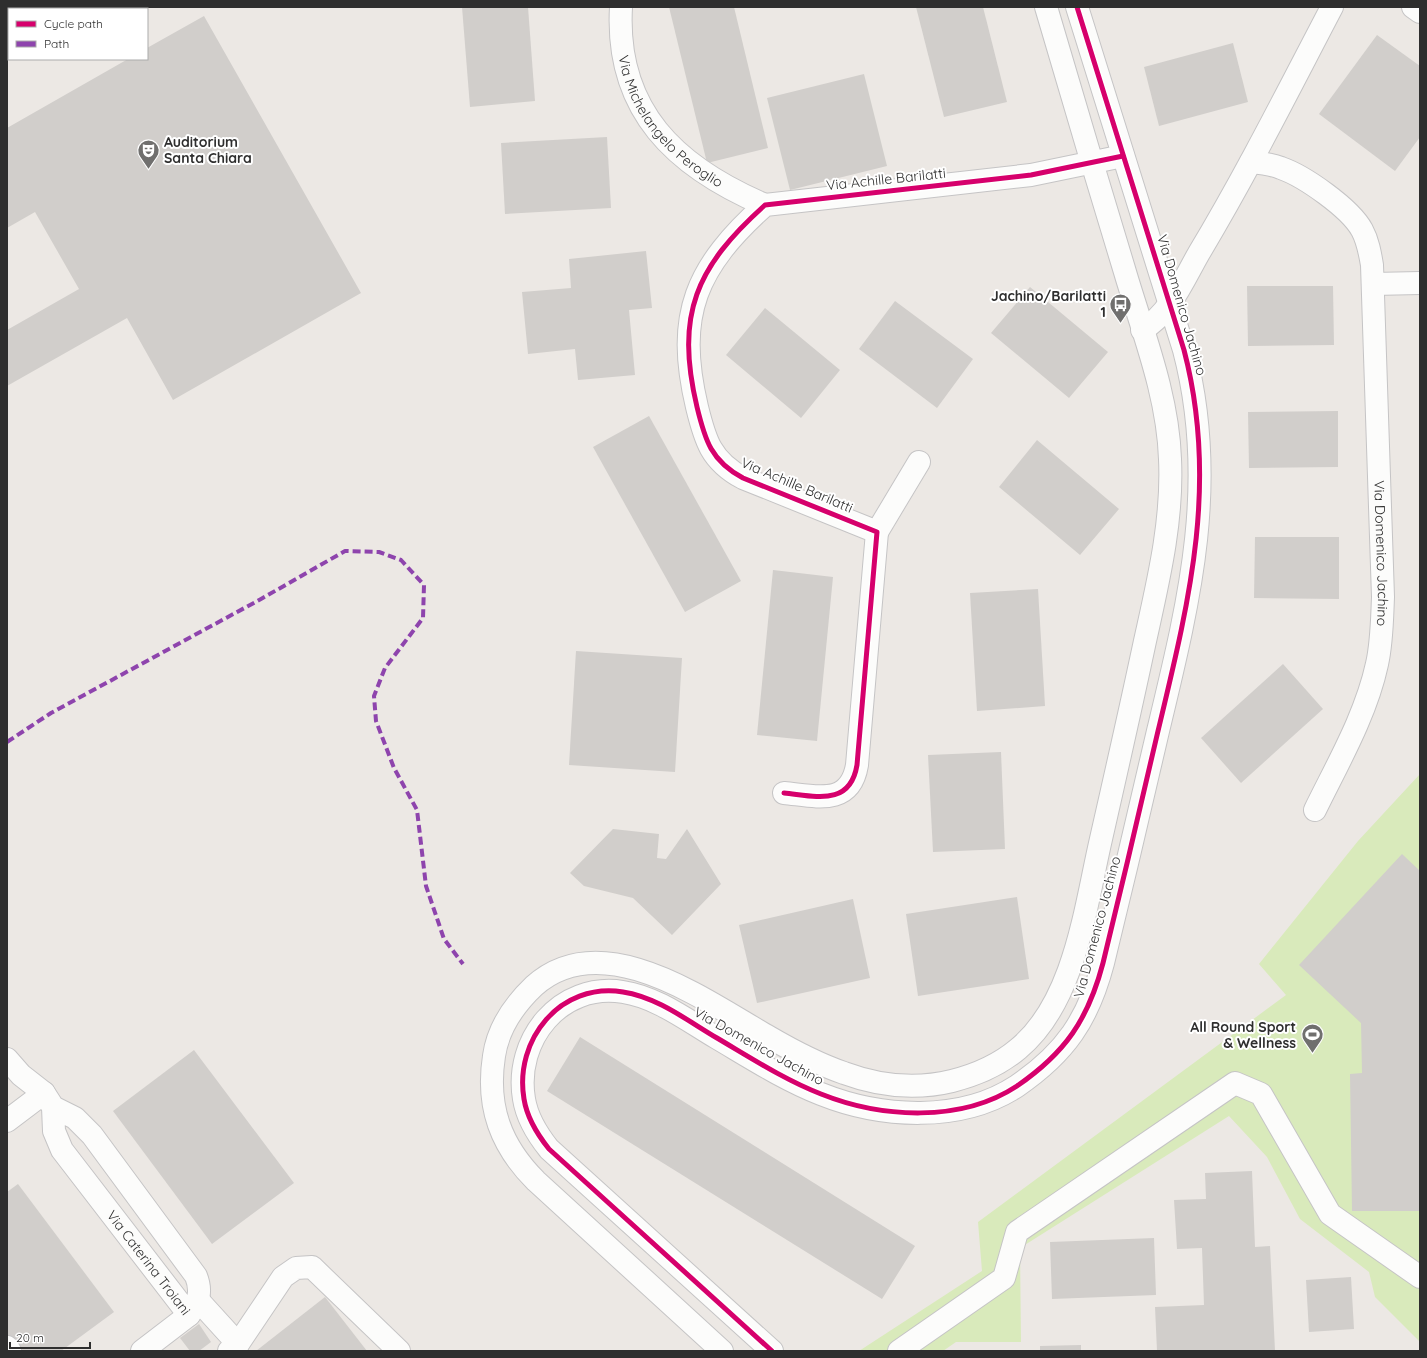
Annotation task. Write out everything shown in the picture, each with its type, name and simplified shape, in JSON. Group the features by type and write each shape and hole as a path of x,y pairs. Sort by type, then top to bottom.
{"street":[{"name":"Via Michelangelo Peroglio","path":"621,7 621,38 628,73 637,100 654,127 679,153 701,172 722,185 766,205"},
{"name":"Via Domenico Jachino","path":"722,1351 536,1181 516,1158 504,1140 494,1106 493,1062 499,1036 514,1008 540,981 559,971 589,964 614,965 640,970 667,980 801,1055 838,1071 872,1082 907,1087 927,1086 964,1077 992,1067 1022,1046 1040,1026 1054,1006 1066,978 1077,941 1123,744 1160,573 1167,526 1170,456 1167,423 1157,379 1046,7"},
{"name":"Via Domenico Jachino","path":"772,1351 556,1156 542,1140 531,1123 524,1100 524,1061 534,1035 546,1018 561,1006 591,993 621,991 653,1001 782,1075 810,1089 838,1100 882,1109 917,1112 963,1109 987,1102 1012,1089 1050,1060 1071,1037 1087,1011 1102,968 1191,589 1200,508 1200,454 1196,408 1188,363 1170,301 1077,7"},
{"name":"Via Domenico Jachino","path":"1170,301 1251,162 1332,7"},
{"path":"1413,7 1420,12"},
{"name":"Via Achille Barilatti","path":"877,532 736,474 714,455 704,437 693,390 688,361 687,337 693,307 703,279 718,254 743,225 766,205 1031,175 1123,156"},
{"name":"Via Domenico Jachino","path":"1251,162 1280,168 1304,179 1355,219 1363,231 1368,246 1373,284 1383,596 1380,649 1374,674 1361,712 1316,810"},
{"path":"1373,284 1420,283"},
{"path":"1142,330 1158,318 1170,301"},
{"path":"784,793 832,796 845,790 854,779 877,532 919,462"},
{"path":"1123,744 1153,752"},
{"name":"Via Caterina Troiani","path":"12,1073 75,1118 92,1135 196,1276 200,1288 193,1307 62,1150 54,1131 48,1100"},
{"path":"899,1351 1004,1278 1017,1232 1235,1082 1261,1094 1330,1214 1420,1277"},
{"path":"7,1121 48,1100"},
{"path":"142,1351 193,1307 233,1348 283,1277 296,1268 312,1267 399,1351"},
{"path":"660,1294 680,1268"},
{"path":"7,1347 10,1351"}],"green space":[{"name":"All Round Sport & Wellness","path":"1420,774 1419,1341 1375,1297 1369,1272 1300,1219 1267,1157 1229,1116 1020,1248 1021,1342 956,1342 943,1351 859,1351 982,1271 978,1222 1286,995 1259,964 1358,841"}],"building":[{"path":"462,7 528,7 535,101 470,107"},
{"path":"669,7 734,7 768,148 707,163"},
{"path":"916,7 983,7 1007,102 944,117"},
{"name":"Auditorium Santa Chiara","path":"204,16 361,293 173,400 127,318 7,386 7,330 79,289 35,212 7,228 7,128 126,60 148,60 148,47"},
{"path":"1377,35 1420,66 1420,137 1395,171 1319,114"},
{"path":"1233,43 1248,102 1159,126 1144,67"},
{"path":"864,74 887,166 790,190 767,98"},
{"path":"607,137 611,208 505,214 501,143"},
{"path":"646,251 652,308 629,310 635,375 578,380 575,349 528,354 522,292 571,288 569,259"},
{"path":"1247,286 1333,286 1334,345 1248,346"},
{"path":"1030,287 1108,352 1069,398 991,333"},
{"path":"895,301 973,359 937,408 859,349"},
{"path":"765,308 840,370 801,418 726,355"},
{"path":"1338,411 1338,467 1249,468 1248,412"},
{"path":"649,416 741,581 685,612 593,447"},
{"path":"1037,440 1119,509 1080,555 999,487"},
{"path":"1255,537 1339,537 1339,599 1254,598"},
{"path":"773,570 833,577 817,741 757,735"},
{"path":"1038,589 1045,706 977,711 970,593"},
{"path":"576,651 682,658 675,772 569,765"},
{"path":"1283,664 1323,709 1241,783 1201,738"},
{"path":"1001,752 1005,849 933,852 928,755"},
{"path":"613,829 659,834 657,858 666,859 687,829 721,884 672,935 633,898 584,886 570,873"},
{"path":"1402,854 1420,871 1420,1211 1352,1211 1350,1074 1362,1073 1361,1023 1299,965"},
{"path":"1017,897 1029,979 918,996 906,914"},
{"path":"853,899 870,978 757,1003 739,925"},
{"path":"580,1037 915,1246 882,1299 547,1091"},
{"path":"194,1050 294,1183 212,1244 113,1111"},
{"path":"1252,1171 1255,1247 1270,1246 1275,1351 1157,1351 1155,1307 1204,1305 1202,1248 1177,1249 1174,1200 1206,1199 1205,1173"},
{"path":"18,1184 114,1312 61,1351 16,1351 7,1339 7,1192"},
{"path":"1154,1238 1156,1295 1052,1299 1050,1242"},
{"path":"1351,1277 1354,1329 1309,1332 1306,1280"},
{"path":"325,1297 367,1351 256,1351"},
{"path":"199,1324 211,1342 199,1351 190,1351 180,1338"},
{"path":"1081,1345 1081,1351 1040,1351 1040,1346"}],"marked path":[{"path":"7,742 51,713 261,599 345,551 379,552 401,560 424,585 423,618 385,668 374,696 376,721 394,768 417,810 426,886 444,939 463,964"}],"cycle path":[{"path":"772,1351 549,1149 533,1126 525,1106 523,1077 526,1056 534,1037 546,1020 561,1006 580,996 600,991 623,992 648,999 672,1010 768,1068 821,1094 844,1102 869,1108 895,1112 920,1113 946,1111 971,1106 995,1098 1017,1086 1049,1061 1072,1034 1082,1018 1090,1002 1103,963 1180,636 1196,542 1199,495 1199,448 1194,399 1184,350 1077,7"},
{"path":"784,793 819,797 830,796 847,788 853,778 857,765 877,532 743,478 732,471 716,457 703,430 697,407 691,374 689,345 691,319 697,294 707,272 722,250 741,228 765,205 1031,175 1123,156"}],"place":[{"name":"Auditorium Santa Chiara","path":"149,170"},
{"name":"Jachino/Barilatti 1","path":"1121,324"},
{"name":"All Round Sport & Wellness","path":"1312,1054"}]}
